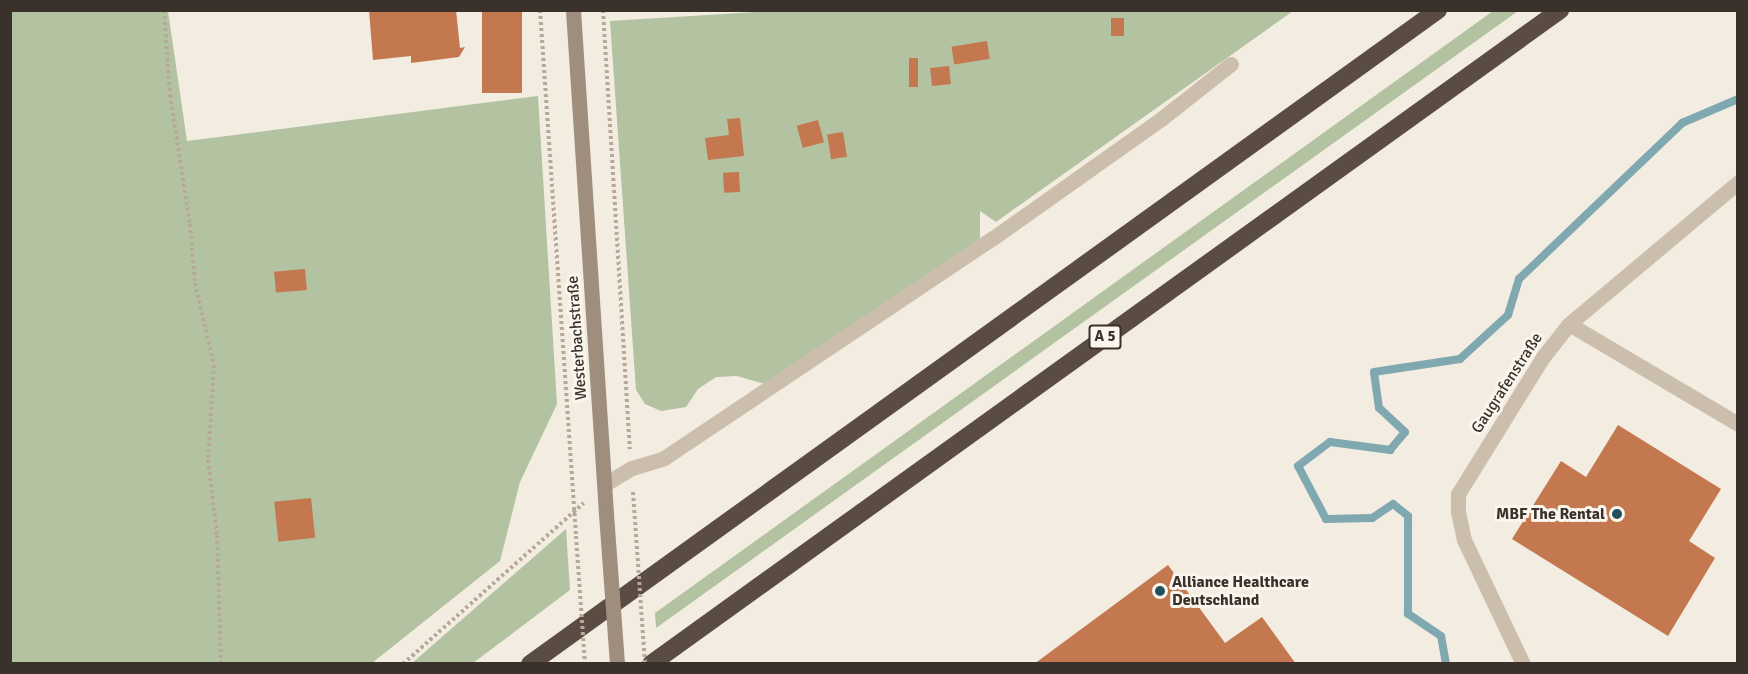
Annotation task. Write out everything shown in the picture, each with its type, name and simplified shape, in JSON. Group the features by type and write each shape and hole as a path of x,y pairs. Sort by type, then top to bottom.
{"highway":[{"path":"530,663 1438,10"},
{"name":"A 5","path":"651,663 1560,10"}],"main road":[{"name":"Westerbachstraße","path":"573,10 617,663"}],"street":[{"path":"605,484 632,468 664,458 993,238 1161,119 1231,64"},
{"name":"Gaugrafenstraße","path":"1523,663 1464,540 1458,512 1458,494 1544,357 1569,324 1737,182"},
{"path":"1569,324 1737,424"}],"path":[{"path":"164,10 170,95 190,224 195,283 214,364 208,460 217,535 220,663"},
{"path":"540,10 585,663"},
{"path":"603,10 645,663"},
{"path":"403,663 605,484"}],"green space":[{"path":"789,10 1293,11 996,222 980,211 980,240 765,384 737,376 716,377 698,389 686,407 661,411 645,404 636,390 610,21"},
{"path":"10,11 168,11 187,141 538,96 557,404 520,482 500,561 372,663 11,663"},
{"path":"1493,11 1518,11 656,628 655,613"},
{"path":"566,529 570,590 473,663 412,663"}],"building":[{"path":"369,10 456,10 460,48 465,47 459,57 411,63 411,56 373,60"},
{"path":"482,10 522,10 522,93 482,93"},
{"path":"1111,18 1124,18 1124,36 1111,36"},
{"path":"987,41 990,59 954,64 951,47"},
{"path":"909,58 918,58 918,87 909,87"},
{"path":"949,66 951,84 932,86 930,68"},
{"path":"740,118 744,156 708,160 705,138 729,135 727,119"},
{"path":"818,120 824,142 803,148 797,126"},
{"path":"843,132 847,157 831,159 827,135"},
{"path":"739,172 740,192 724,193 723,173"},
{"path":"305,269 307,290 276,293 274,272"},
{"name":"MBF The Rental","path":"1618,425 1721,489 1689,541 1715,558 1668,636 1512,539 1561,461 1586,477"},
{"path":"311,498 315,538 278,542 274,502"},
{"name":"Alliance Healthcare Deutschland","path":"1168,565 1225,643 1262,617 1296,664 1034,664"}],"waterway":[{"path":"1446,664 1441,636 1408,614 1408,516 1393,504 1372,518 1326,519 1298,466 1330,442 1390,450 1405,432 1379,408 1374,372 1460,359 1508,315 1519,279 1682,123 1738,99"}],"place":[{"name":"MBF The Rental","path":"1617,514"},
{"name":"Alliance Healthcare Deutschland","path":"1160,591"}]}
